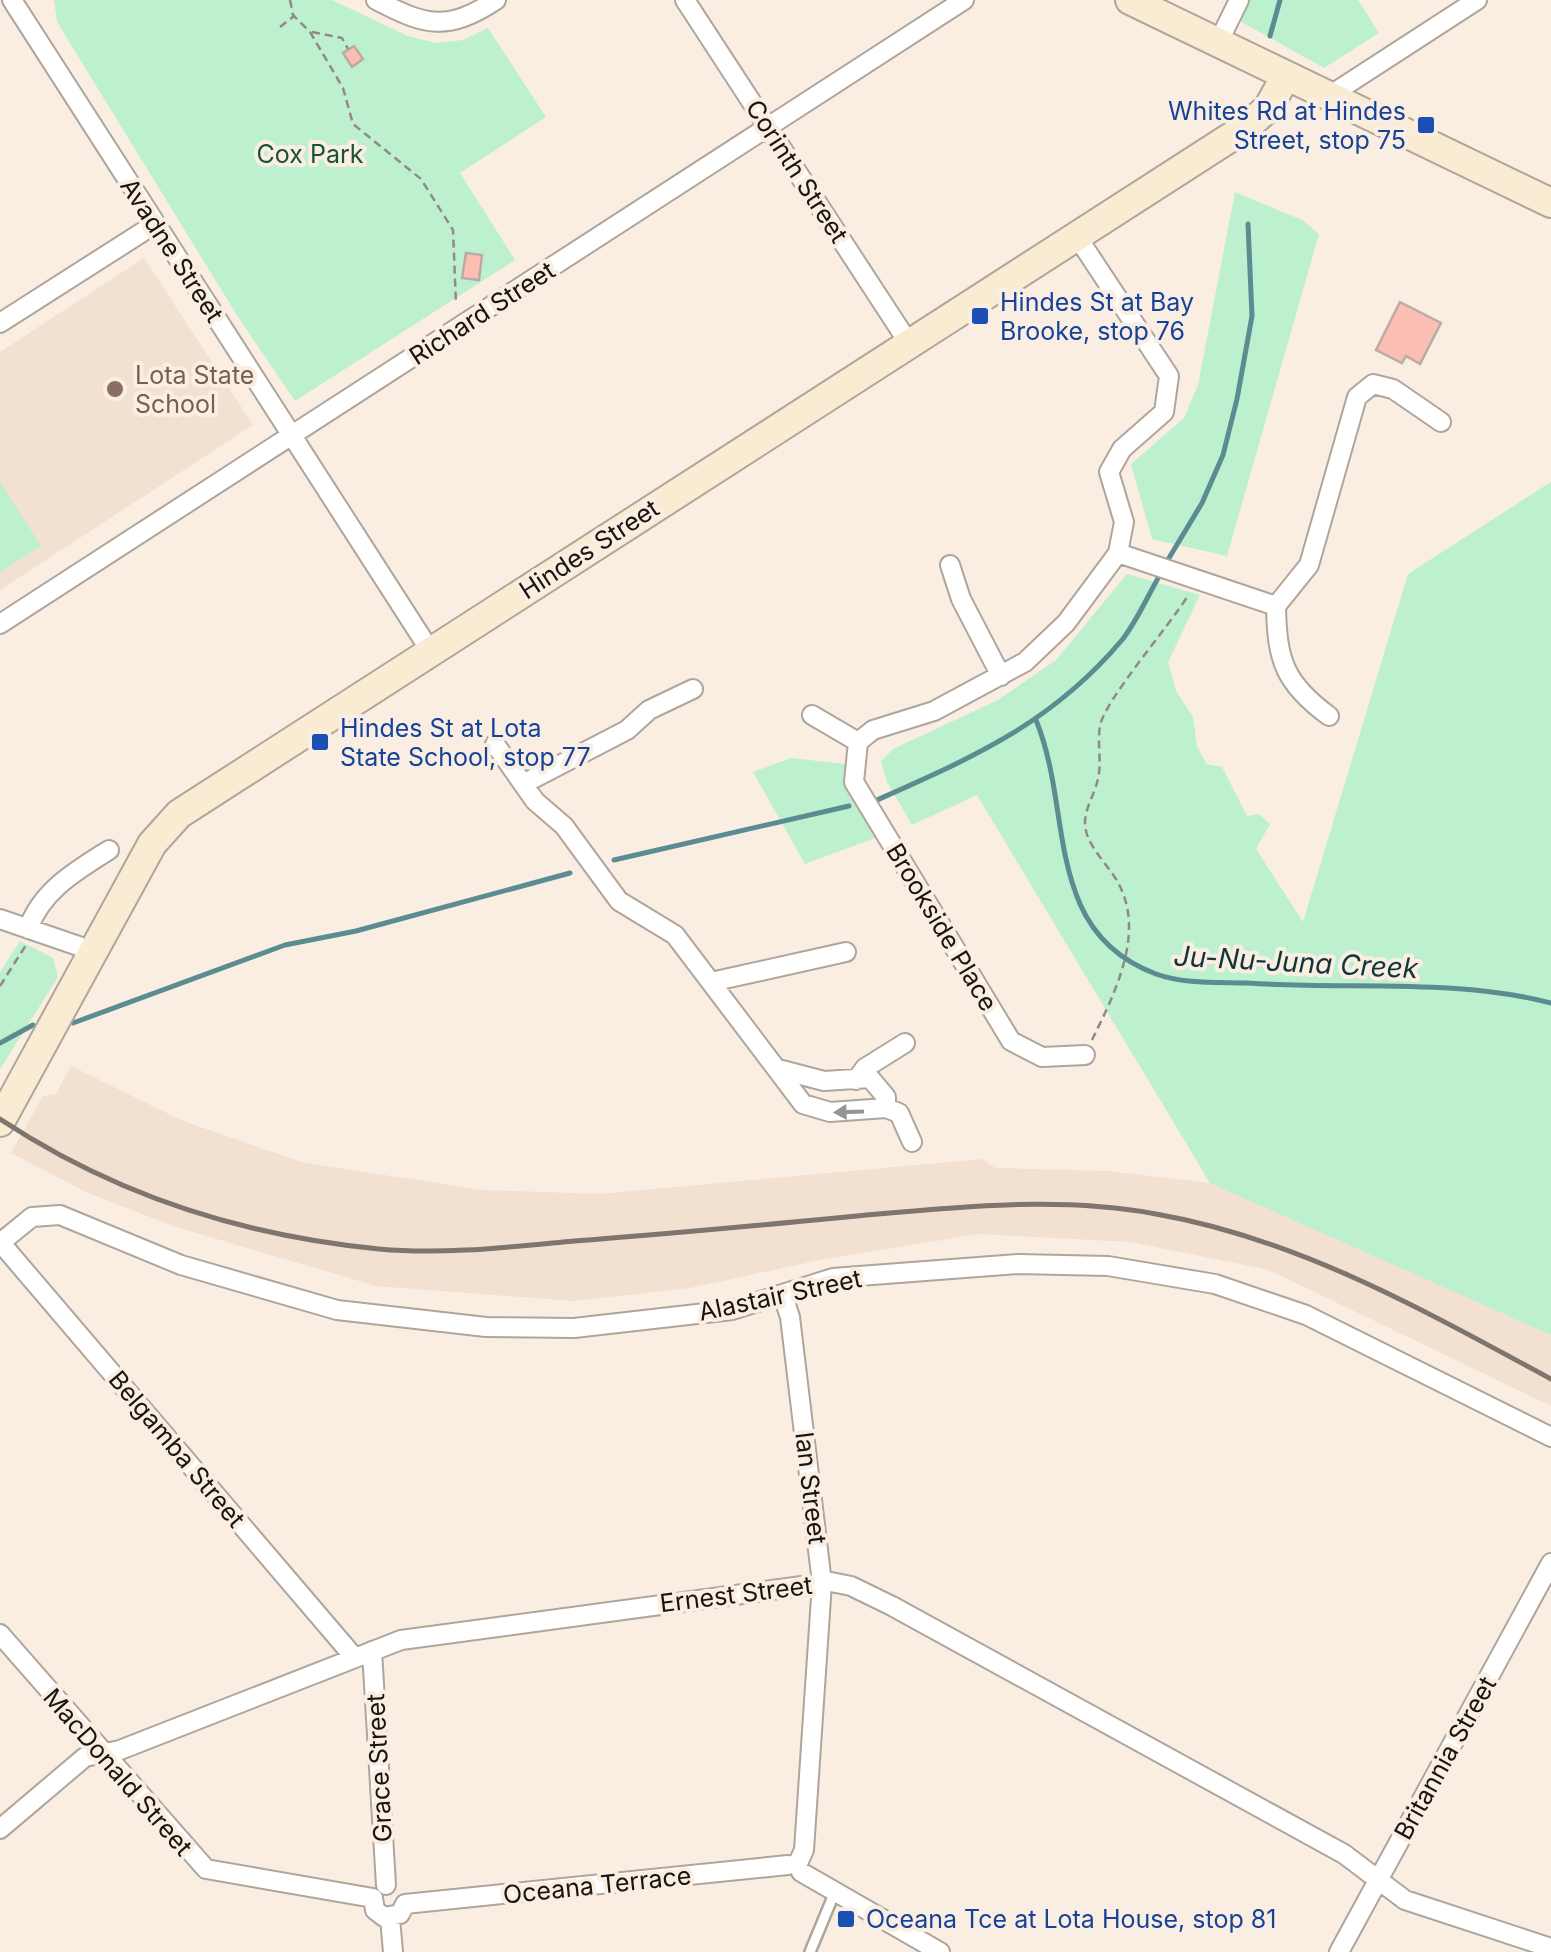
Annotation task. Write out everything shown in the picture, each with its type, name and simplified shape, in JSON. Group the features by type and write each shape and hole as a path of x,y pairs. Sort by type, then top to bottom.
{"street":[{"path":"376,0 409,17 438,24 462,20 496,0"},
{"name":"Corinth Street","path":"686,0 908,342"},
{"name":"Richard Street","path":"0,624 964,0"},
{"path":"1130,0 1551,203"},
{"path":"1218,43 1240,0"},
{"path":"1330,96 1477,0"},
{"name":"Avadne Street","path":"11,4 431,652"},
{"name":"Hindes Street","path":"0,1122 152,844 178,814 1245,128 1268,108 1286,76"},
{"path":"0,323 155,224"},
{"path":"812,715 858,742 874,730 934,711 1001,676 1025,662 1066,624 1118,554 1124,522 1109,472 1122,449 1164,412 1168,376 1076,235"},
{"path":"1329,716 1293,685 1288,675 1276,640 1276,606 1309,566 1357,397 1372,384 1393,389 1441,422"},
{"path":"1118,554 1276,606"},
{"path":"950,565 961,600 1001,676"},
{"path":"523,784 627,730 649,710 693,689"},
{"name":"Brookside Place","path":"858,742 854,782 1011,1041 1042,1057 1085,1055"},
{"path":"496,744 523,784 564,826 619,901 675,934 804,1104 814,1110 886,1108 900,1113 912,1142"},
{"path":"31,929 34,912 60,882 109,850"},
{"path":"0,920 93,951"},
{"path":"711,982 846,952"},
{"path":"856,1080 865,1068 905,1043"},
{"path":"778,1069 824,1081 877,1082 886,1097 886,1108"},
{"name":"Alastair Street","path":"0,1242 32,1218 60,1216 181,1265 337,1310 486,1327 574,1328 732,1310 833,1278 1018,1264 1108,1266 1215,1284 1306,1314 1551,1437"},
{"name":"Belgamba Street","path":"0,1242 354,1657"},
{"name":"Ian Street","path":"783,1296 790,1317 822,1582 804,1850 796,1866"},
{"name":"Britannia Street","path":"1338,1952 1551,1563"},
{"name":"Ernest Street","path":"0,1829 85,1757 120,1750 401,1640 822,1582 851,1586 892,1606 1344,1854 1425,1909 1551,1948"},
{"name":"MacDonald Street","path":"0,1634 206,1870 379,1891"},
{"name":"Grace Street","path":"372,1651 379,1891"},
{"path":"796,1866 834,1894 940,1952"},
{"name":"Oceana Terrace","path":"405,1904 796,1866"},
{"path":"398,1887 405,1904 390,1918 375,1910 379,1891 398,1887"},
{"path":"390,1918 394,1952"}],"lane":[{"path":"810,1952 834,1894"}],"path":[{"path":"290,0 294,16 310,32 344,88 353,124 421,179 453,230 456,304"},
{"path":"280,27 294,16"},
{"path":"310,32 342,38 348,49"},
{"path":"1085,1055 1113,993 1128,945 1131,916 1128,897 1087,835 1084,819 1099,778 1100,730 1116,692 1167,631 1197,580"},
{"path":"0,986 31,929"}],"shaded area":[{"name":"Lota State School","path":"144,258 253,425 0,590 0,352"},
{"path":"71,1066 183,1121 305,1163 483,1190 599,1194 982,1159 995,1168 1108,1171 1210,1183 1473,1293 1551,1334 1551,1406 1269,1270 1131,1242 979,1234 820,1260 690,1288 574,1301 376,1286 176,1227 88,1193 11,1153 43,1096 56,1094"}],"green space":[{"name":"Cox Park","path":"54,0 332,0 408,36 436,43 463,40 488,28 546,117 460,173 515,260 295,401 238,317 57,22"},
{"path":"1249,0 1358,0 1379,33 1324,68 1238,20"},
{"path":"1235,192 1302,220 1319,234 1227,556 1152,539 1131,464 1184,418 1198,385"},
{"path":"0,482 41,546 0,572"},
{"path":"1551,482 1551,1335 1210,1183 977,795 912,825 887,782 881,761 893,749 998,700 1056,660 1127,574 1200,595 1168,662 1176,691 1193,717 1197,746 1206,764 1222,767 1247,816 1259,814 1270,824 1256,849 1303,922 1408,574"},
{"path":"791,758 845,764 846,786 875,838 805,864 753,772"},
{"path":"20,941 53,958 58,977 0,1069 0,972"}],"building":[{"path":"354,46 363,59 352,67 343,53"},
{"path":"466,253 482,255 479,280 462,278"},
{"path":"1400,302 1441,323 1420,364 1406,356 1402,363 1376,350"}],"waterway":[{"path":"1270,36 1280,0"},
{"path":"1166,563 1202,503 1223,455 1237,399 1252,316 1248,224"},
{"path":"877,800 1010,735 1068,694 1122,640 1161,573"},
{"name":"Ju-Nu-Juna Creek","path":"1036,720 1050,767 1066,860 1080,904 1101,938 1131,962 1156,974 1189,981 1476,990 1551,1003"},
{"path":"614,860 849,806"},
{"path":"73,1023 285,945 356,931 570,873"},
{"path":"0,1043 33,1025"}],"railway":[{"path":"0,1119 89,1170 182,1208 279,1234 379,1249 476,1250 1007,1205 1082,1205 1156,1214 1209,1225 1311,1259 1360,1280 1551,1379"}],"place":[{"name":"Whites Rd at Hindes Street, stop 75","path":"1426,125"},
{"name":"Hindes St at Bay Brooke, stop 76","path":"980,316"},
{"name":"Lota State School","path":"115,389"},
{"name":"Hindes St at Lota State School, stop 77","path":"320,742"},
{"name":"Oceana Tce at Lota House, stop 81","path":"846,1919"}]}
